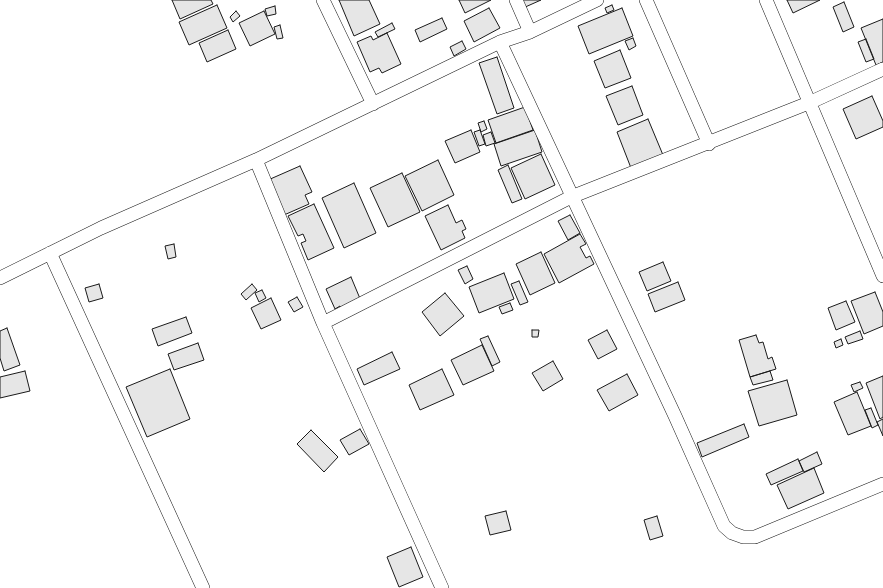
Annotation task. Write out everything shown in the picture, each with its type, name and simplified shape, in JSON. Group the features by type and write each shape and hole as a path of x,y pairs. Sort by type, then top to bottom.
{"street":[{"path":"323,0 373,104"},
{"path":"516,0 530,32"},
{"path":"0,278 101,228 256,160 500,42 530,32 598,0"},
{"path":"646,0 709,144"},
{"path":"766,0 811,102 883,276"},
{"path":"500,42 571,197 675,416 724,526 732,533 744,537 755,537 883,484"},
{"path":"323,323 571,197 709,144 811,102 883,69"},
{"path":"256,160 323,323 442,588"},
{"path":"50,253 203,588"}],"building":[{"path":"172,0 211,0 213,4 180,19"},
{"path":"339,0 369,0 380,24 354,36"},
{"path":"459,0 491,0 465,13"},
{"path":"520,0 541,0 523,8"},
{"path":"787,0 820,0 793,13"},
{"path":"844,2 854,27 843,32 833,7"},
{"path":"217,5 227,28 189,45 179,22"},
{"path":"612,5 614,10 607,13 605,8"},
{"path":"275,6 276,14 267,16 265,9"},
{"path":"489,8 500,28 474,42 464,21"},
{"path":"622,8 633,36 589,54 578,26"},
{"path":"236,11 240,16 233,22 230,17"},
{"path":"264,11 275,34 250,46 239,23"},
{"path":"442,18 447,29 420,42 415,30"},
{"path":"883,19 883,62 876,65 861,28"},
{"path":"392,23 395,29 378,37 375,32"},
{"path":"280,25 283,38 277,39 274,27"},
{"path":"228,30 236,49 207,62 199,43"},
{"path":"387,33 401,64 382,73 379,68 370,72 357,42 371,36 373,40"},
{"path":"633,38 636,46 629,50 625,41"},
{"path":"866,39 874,59 866,62 858,42"},
{"path":"462,41 466,49 454,56 450,47"},
{"path":"620,50 631,78 605,88 594,61"},
{"path":"497,57 514,108 497,114 479,63"},
{"path":"632,86 643,115 618,125 606,96"},
{"path":"872,96 883,121 883,127 856,139 843,109"},
{"path":"525,107 533,130 496,143 488,120"},
{"path":"648,119 663,155 631,168 617,132"},
{"path":"484,121 487,129 481,132 478,123"},
{"path":"471,130 480,152 455,163 445,141"},
{"path":"480,130 485,144 479,146 474,132"},
{"path":"535,130 542,152 501,166 494,144"},
{"path":"491,132 495,143 486,146 483,135"},
{"path":"541,154 555,185 525,199 511,168"},
{"path":"438,160 454,195 422,211 405,176"},
{"path":"508,165 522,199 512,203 498,170"},
{"path":"300,166 312,192 305,195 309,204 284,215 268,180"},
{"path":"402,173 420,212 388,227 370,188"},
{"path":"354,183 376,233 344,248 322,198"},
{"path":"314,204 334,248 308,260 301,243 306,241 303,234 298,236 288,216"},
{"path":"448,205 456,223 462,220 466,229 462,231 465,238 441,250 425,216"},
{"path":"570,215 580,233 568,240 558,221"},
{"path":"580,234 586,244 580,247 586,258 590,256 594,264 559,283 544,254"},
{"path":"174,244 176,257 168,259 165,246"},
{"path":"541,252 555,283 530,295 516,264"},
{"path":"663,262 671,281 647,291 639,272"},
{"path":"467,266 473,279 465,284 458,270"},
{"path":"504,273 514,299 479,313 469,287"},
{"path":"351,277 361,301 342,311 340,306 335,309 326,289"},
{"path":"519,281 528,302 520,305 511,284"},
{"path":"678,282 685,300 655,312 648,294"},
{"path":"99,284 103,298 89,302 85,288"},
{"path":"252,284 257,290 246,300 241,294"},
{"path":"262,290 266,298 259,302 255,293"},
{"path":"875,292 883,312 883,326 864,334 851,301"},
{"path":"445,293 464,316 440,336 422,312"},
{"path":"297,297 303,307 294,312 288,302"},
{"path":"271,298 281,320 261,329 251,308"},
{"path":"846,301 855,322 836,330 828,308"},
{"path":"510,303 513,310 502,314 499,307"},
{"path":"186,317 192,333 158,346 152,329"},
{"path":"7,328 20,365 4,371 0,358 0,331"},
{"path":"532,330 539,330 538,337 532,337"},
{"path":"607,330 617,349 598,359 588,340"},
{"path":"860,331 863,339 848,344 845,337"},
{"path":"756,335 759,343 763,342 768,359 772,357 776,369 750,377 739,340"},
{"path":"488,336 500,362 492,366 480,339"},
{"path":"841,339 843,345 836,348 834,342"},
{"path":"198,343 204,360 174,370 168,354"},
{"path":"482,345 494,371 463,385 451,360"},
{"path":"392,352 400,369 364,385 357,369"},
{"path":"553,361 563,379 543,391 532,373"},
{"path":"170,369 190,419 147,437 126,387"},
{"path":"442,369 454,395 420,410 409,385"},
{"path":"25,371 30,391 0,398 0,377"},
{"path":"770,371 773,380 753,385 750,377"},
{"path":"627,374 638,395 609,411 597,390"},
{"path":"883,376 883,417 880,419 866,383"},
{"path":"787,380 797,415 759,426 748,391"},
{"path":"860,382 863,388 854,392 851,385"},
{"path":"857,392 871,426 848,435 834,402"},
{"path":"871,408 878,425 872,428 865,410"},
{"path":"883,419 883,436 877,422"},
{"path":"744,424 749,437 702,457 697,443"},
{"path":"360,429 369,444 349,455 340,440"},
{"path":"311,430 338,457 324,472 297,444"},
{"path":"817,452 822,464 804,472 799,461"},
{"path":"798,459 803,471 771,485 766,474"},
{"path":"814,468 824,493 788,509 777,485"},
{"path":"506,511 511,530 490,535 485,516"},
{"path":"657,516 663,536 650,540 644,520"},
{"path":"411,547 423,577 399,587 387,557"}]}
